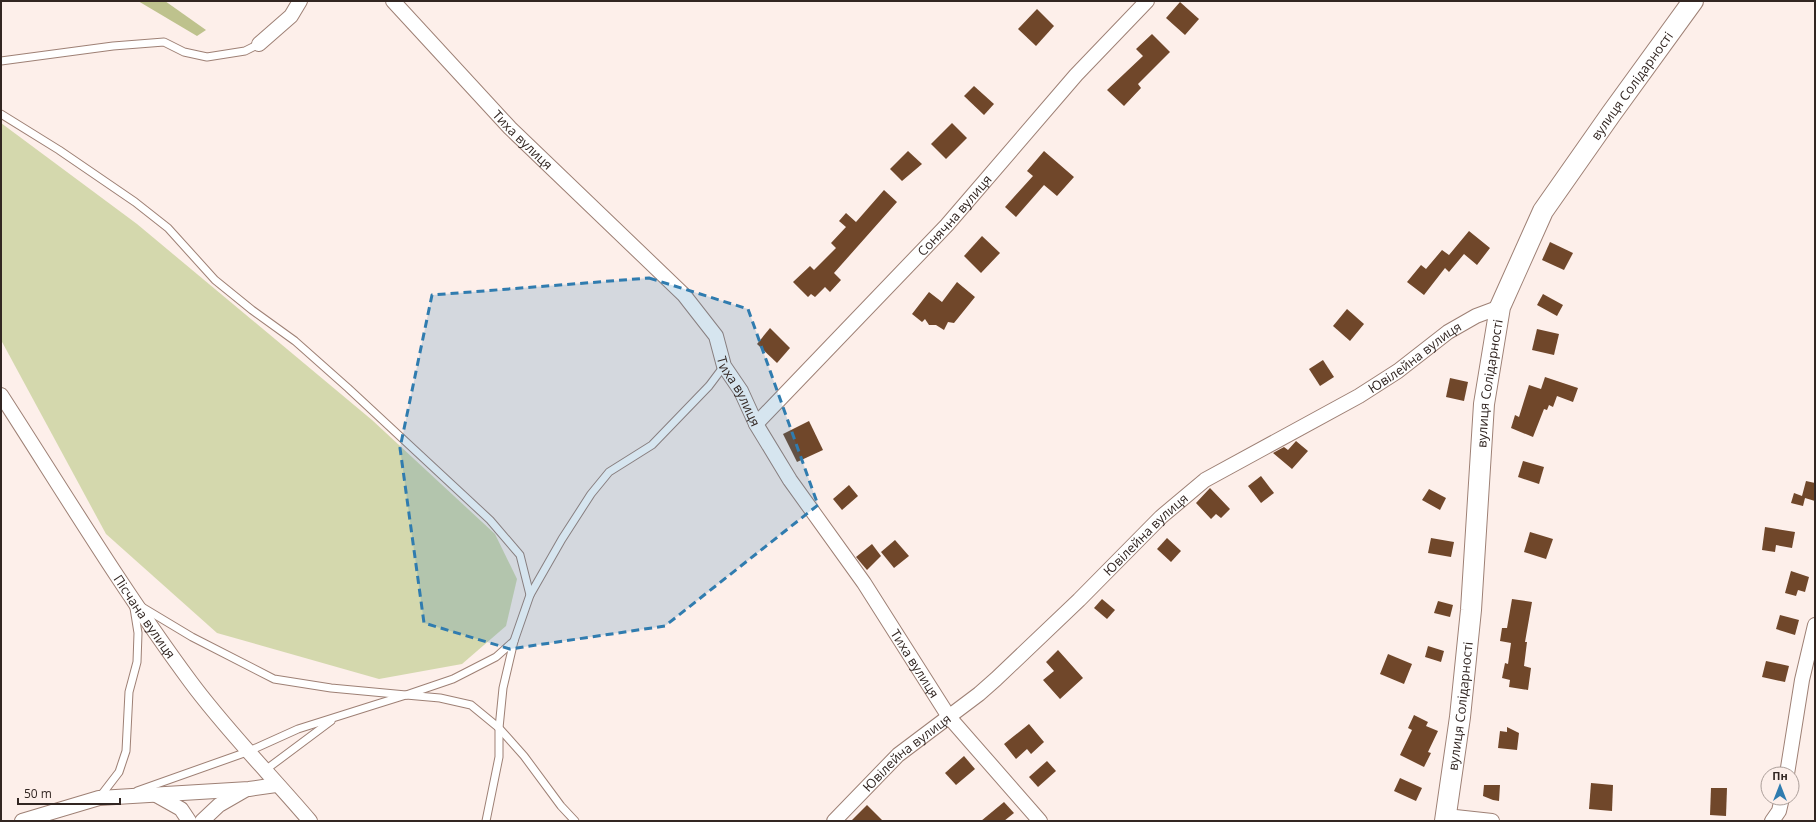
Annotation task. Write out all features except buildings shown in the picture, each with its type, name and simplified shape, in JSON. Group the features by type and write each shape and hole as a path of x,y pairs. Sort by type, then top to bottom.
{"main road":[{"name":"вулиця Солідарності","path":"1445,819 1460,717 1471,610 1484,404 1500,307 1542,211 1694,1"}],"street":[{"path":"259,44 291,16 300,1"},
{"name":"Тиха вулиця","path":"393,1 510,128 684,295 716,336 724,366 741,391 756,424 790,480 864,583 948,717 1040,821"},
{"name":"Сонячна вулиця","path":"756,424 947,225 1076,75 1147,1"},
{"name":"Ювілейна вулиця","path":"834,821 898,755 996,679 1079,600 1161,516 1205,480 1359,396 1398,371 1448,332 1476,316 1500,307"},
{"name":"Пісчана вулиця","path":"1,395 133,602 191,682 247,752 310,821"},
{"path":"1788,766 1802,680 1815,626"},
{"path":"24,821 99,798 249,789 276,785"},
{"path":"202,821 219,805 249,789"},
{"path":"156,795 180,809 189,821"},
{"path":"1772,821 1780,806"},
{"path":"1445,819 1492,821"}],"lane":[{"path":"1,61 113,46 164,42 184,52 207,57 245,51 259,44"},
{"path":"1,114 65,154 168,228 215,280 252,310 295,341 348,388 484,515 520,555 530,595"},
{"path":"486,821 498,757 503,688 514,641 530,595 587,500 609,472 652,445 709,386 724,366"},
{"path":"133,602 192,637 274,679 331,688 440,698 471,705 499,728 524,756 561,806 575,821"},
{"path":"99,798 118,772 126,751 130,692 137,655 138,633 133,602"},
{"path":"124,796 247,752 298,729 453,679 496,657 514,641"},
{"path":"264,771 336,717"}],"highlighted area":[{"path":"649,278 748,309 818,505 665,626 510,649 424,623 400,448 432,295"}],"green space":[{"path":"138,1 165,1 206,30 197,36"},
{"path":"1,123 137,224 372,420 495,534 517,579 506,626 462,664 379,679 217,633 106,534 1,340"}]}
